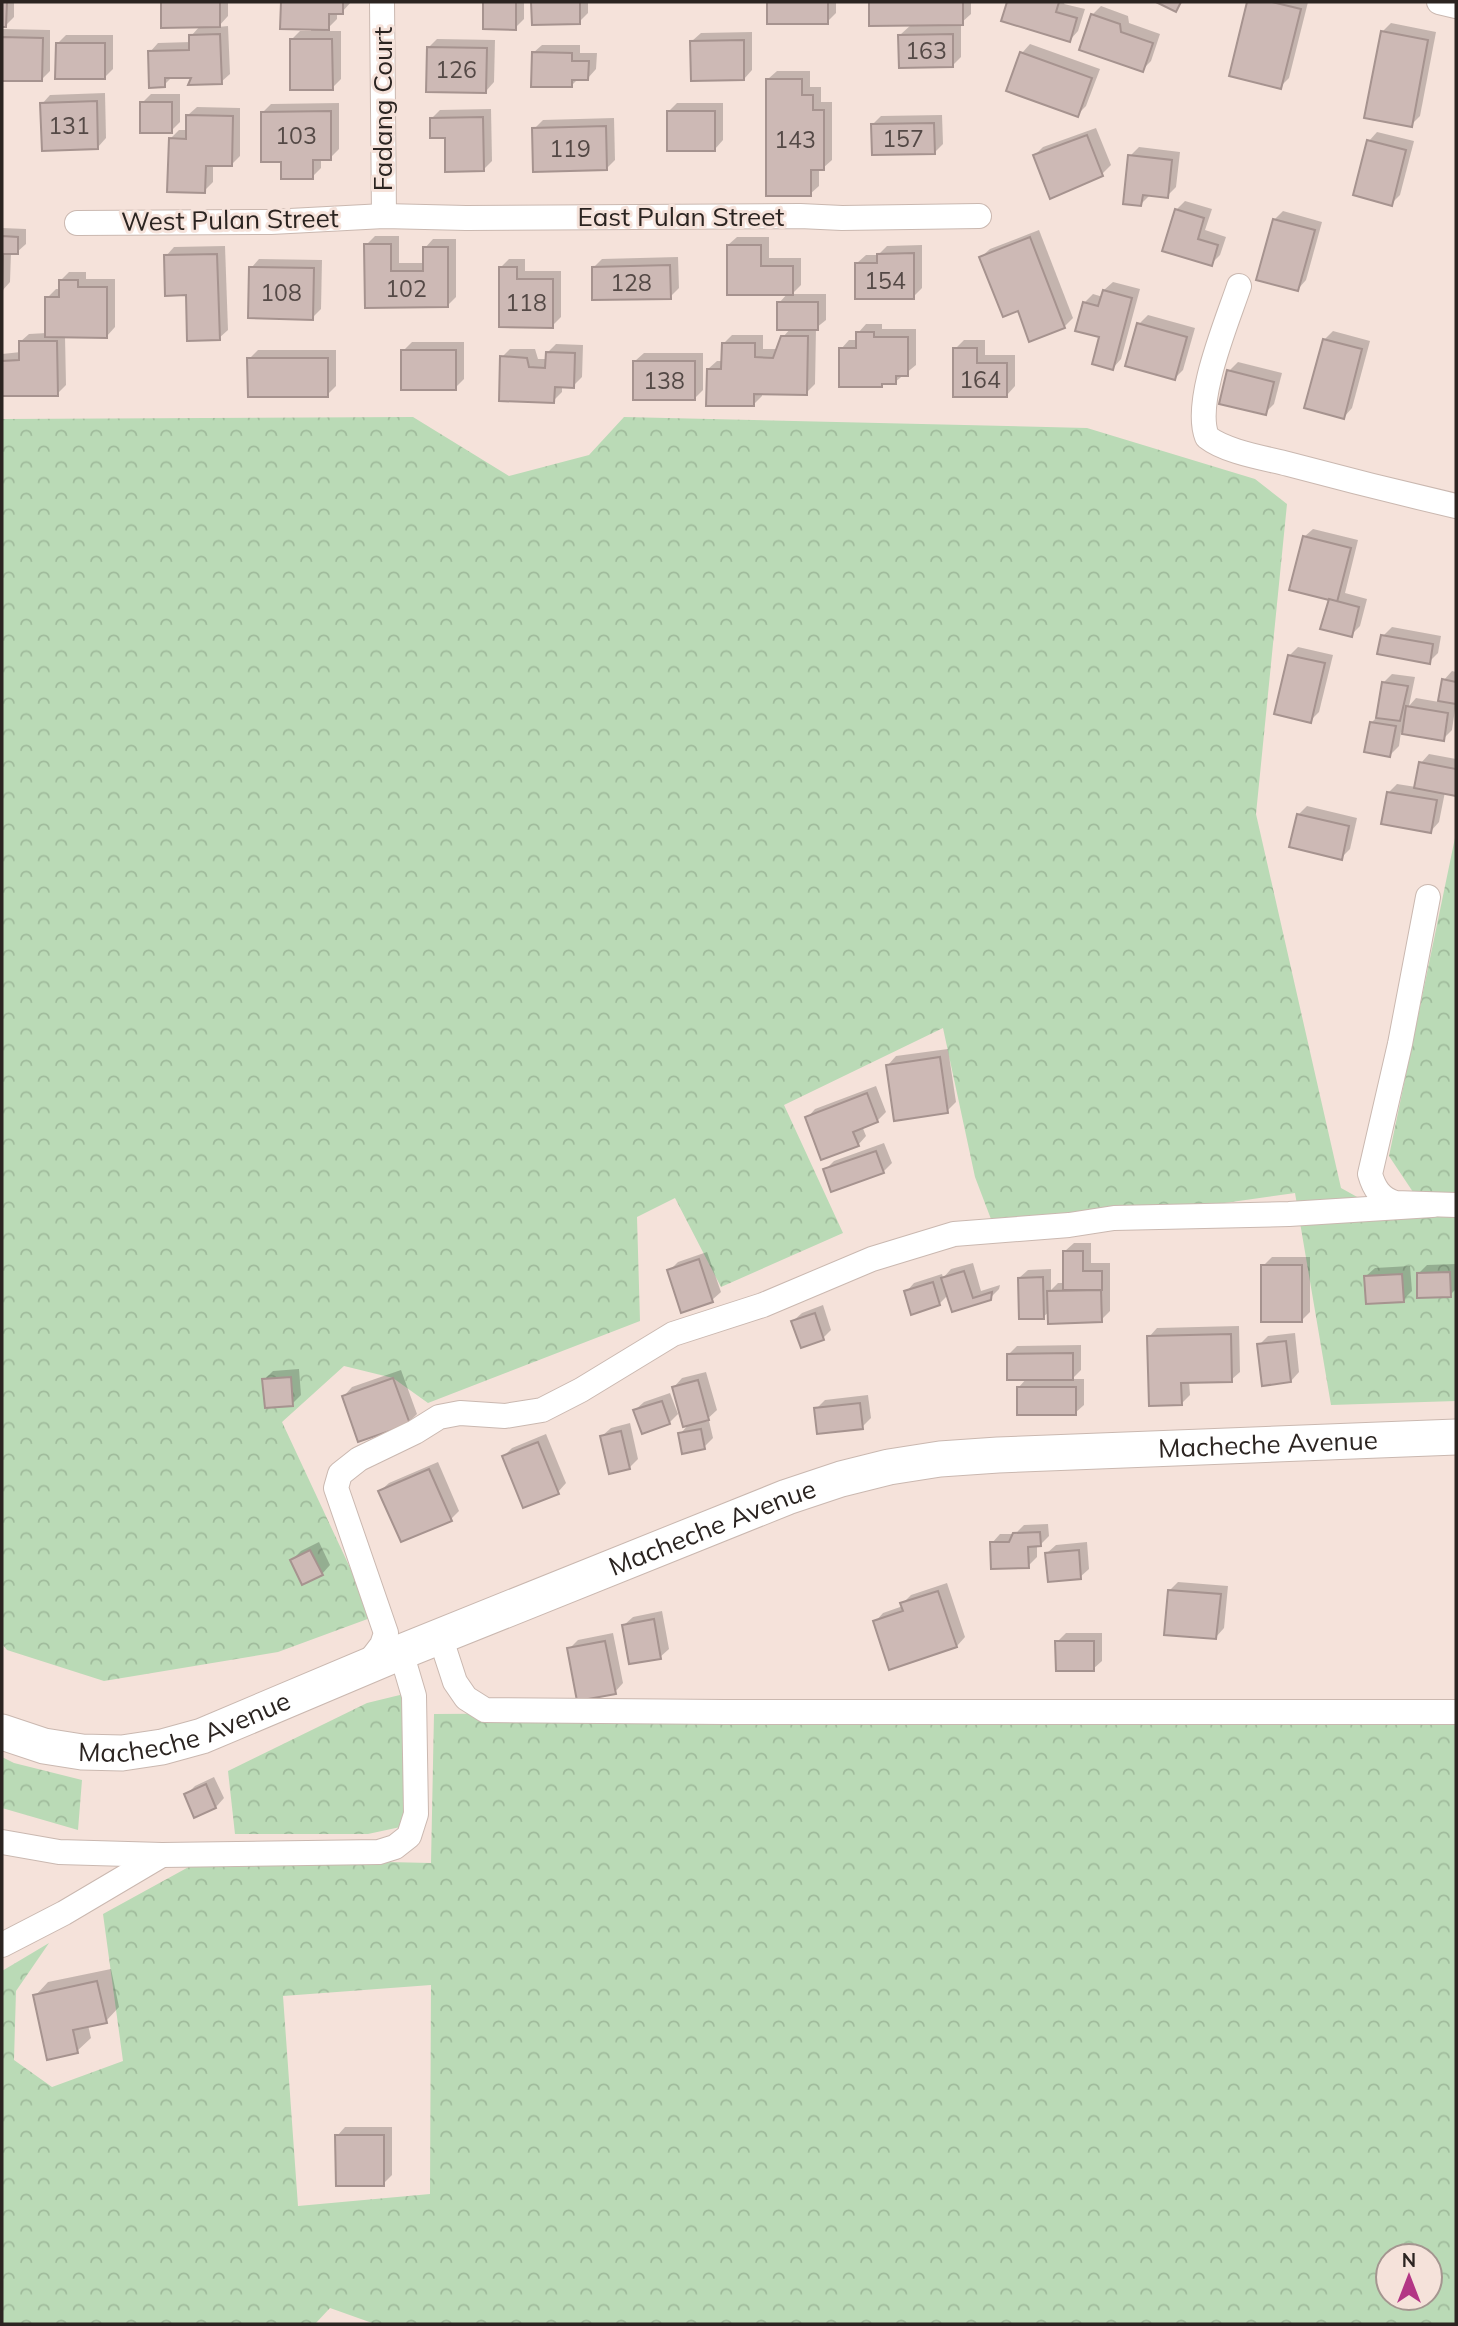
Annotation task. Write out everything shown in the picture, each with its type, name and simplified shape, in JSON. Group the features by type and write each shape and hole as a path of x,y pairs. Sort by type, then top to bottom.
{"main road":[{"name":"Macheche Avenue","path":"2,1732 44,1746 82,1752 122,1753 162,1747 202,1736 440,1636 787,1497 889,1467 940,1459 998,1455 1456,1437"}],"street":[{"name":"Fadang Court","path":"382,2 384,216"},
{"name":"East Pulan Street","path":"384,216 979,216"},
{"name":"West Pulan Street","path":"77,223 271,222 384,216"},
{"path":"1239,286 1206,391 1202,415 1207,437 1248,454 1456,506"},
{"path":"1428,897 1400,1044 1370,1174 1373,1184 1386,1200 1395,1203 1444,1205"},
{"path":"365,1667 382,1645 386,1633 335,1488 340,1475 359,1459 415,1432 439,1417 460,1413 505,1416 542,1410 673,1334 763,1305 872,1259 954,1234 1114,1218 1289,1214 1444,1205"},
{"path":"440,1636 455,1682 466,1698 485,1710 1456,1712"},
{"path":"2,1842 59,1852 162,1855 379,1852 395,1847 409,1836 416,1814 414,1696 401,1652"},
{"path":"2,1945 64,1913 162,1855"}],"green space":[{"path":"413,417 509,476 589,455 624,417 1087,428 1255,479 1287,504 1256,814 1341,1188 1386,1213 1427,1213 1389,1156 1456,833 1456,1401 1331,1405 1295,1193 1069,1225 994,1227 975,1177 943,1028 784,1105 843,1233 721,1287 675,1198 637,1217 640,1321 428,1403 393,1378 344,1366 282,1422 373,1617 278,1652 104,1681 7,1650 2,1644 2,419"},
{"path":"404,1694 405,1826 368,1834 235,1834 228,1771 367,1703"},
{"path":"1456,1712 1456,2324 375,2324 330,2308 315,2324 2,2324 2,1971 49,1943 16,1991 14,2060 52,2087 123,2061 103,1914 205,1858 431,1863 434,1714","holes":["431,1985 430,2194 298,2206 283,1996"]},
{"path":"2,1757 14,1763 82,1780 78,1830 2,1808"}],"building":[{"path":"2,2 7,2 6,27 2,27"},
{"path":"161,2 220,2 220,27 161,28"},
{"path":"281,2 343,2 343,14 329,14 329,30 280,29"},
{"path":"483,2 516,2 516,30 483,29"},
{"path":"531,2 580,2 580,24 532,25"},
{"path":"767,2 828,2 828,24 767,24"},
{"path":"869,2 963,2 963,25 869,26"},
{"path":"1007,2 1059,2 1056,12 1077,18 1070,42 1001,21"},
{"path":"1156,2 1181,2 1176,12"},
{"path":"1247,2 1272,2 1301,9 1281,89 1229,76"},
{"path":"1091,14 1120,24 1121,32 1153,43 1143,72 1079,50"},
{"path":"1381,31 1428,40 1412,127 1364,118"},
{"path":"220,34 222,84 188,85 191,78 165,78 165,87 149,88 148,51 189,50 189,35"},
{"path":"953,34 953,67 899,68 898,35"},
{"path":"2,37 43,38 42,81 2,81"},
{"path":"290,39 332,39 333,90 290,90"},
{"path":"744,40 744,80 691,81 690,41"},
{"path":"56,43 105,43 105,79 55,79"},
{"path":"427,47 487,48 486,93 426,92"},
{"path":"532,52 572,53 572,61 589,61 588,80 572,80 572,87 531,87"},
{"path":"1020,52 1092,78 1078,117 1006,91"},
{"path":"766,79 802,79 802,95 813,95 813,110 824,110 824,170 811,170 811,196 766,196"},
{"path":"97,101 98,149 42,151 40,103"},
{"path":"140,102 172,102 172,133 140,133"},
{"path":"331,111 331,160 313,160 313,179 281,179 281,162 261,162 261,112"},
{"path":"667,111 715,111 715,151 667,151"},
{"path":"186,115 233,116 232,166 206,166 205,193 167,192 169,138 186,139"},
{"path":"483,117 484,171 445,172 445,138 430,138 430,118"},
{"path":"934,123 935,154 872,155 871,124"},
{"path":"606,126 607,170 533,172 532,128"},
{"path":"1087,135 1103,176 1050,199 1033,155"},
{"path":"1367,140 1406,150 1392,206 1353,195"},
{"path":"1128,155 1172,160 1168,198 1143,195 1141,206 1123,204"},
{"path":"1175,209 1204,218 1198,239 1218,245 1212,266 1162,251"},
{"path":"1273,219 1315,230 1298,291 1256,280"},
{"path":"2,236 18,237 18,254 3,254 2,293"},
{"path":"1030,237 1065,328 1029,342 1018,311 1003,317 979,257"},
{"path":"364,244 391,244 391,271 423,271 423,247 448,247 448,307 365,308"},
{"path":"727,245 761,245 761,266 793,266 793,295 727,295"},
{"path":"914,253 914,299 855,299 855,263 877,263 877,254"},
{"path":"217,254 220,340 187,341 186,295 165,296 164,255"},
{"path":"670,265 671,299 592,300 592,267"},
{"path":"249,267 314,268 313,320 248,318"},
{"path":"499,267 517,267 517,279 553,279 553,328 499,327"},
{"path":"59,280 78,280 78,287 107,287 107,338 45,337 45,297 59,297"},
{"path":"1103,290 1132,298 1113,370 1092,364 1099,337 1075,331 1083,302 1098,306"},
{"path":"777,302 818,302 818,330 777,330"},
{"path":"1137,323 1187,337 1175,380 1125,366"},
{"path":"856,332 874,332 874,337 908,337 908,376 896,376 896,384 882,384 882,387 839,387 839,348 856,348"},
{"path":"781,336 808,336 807,395 754,394 754,406 706,406 707,369 721,369 722,343 755,343 755,357 773,358"},
{"path":"1323,339 1362,349 1344,419 1304,408"},
{"path":"19,341 57,341 58,396 2,396 2,361 19,360"},
{"path":"953,348 977,348 977,363 1007,363 1007,397 953,397"},
{"path":"401,350 456,350 456,390 401,390"},
{"path":"546,352 575,353 574,388 555,387 554,403 499,401 500,356 527,358 529,367 545,368"},
{"path":"247,358 328,358 328,397 248,397"},
{"path":"633,361 695,361 695,400 633,400"},
{"path":"1227,370 1274,382 1266,415 1219,404"},
{"path":"1303,536 1351,548 1337,602 1289,590"},
{"path":"1329,599 1359,607 1352,637 1320,629"},
{"path":"1381,635 1433,644 1430,664 1377,654"},
{"path":"1288,655 1325,663 1311,723 1274,714"},
{"path":"1442,679 1456,682 1456,704 1438,701"},
{"path":"1382,682 1408,686 1400,721 1376,718"},
{"path":"1406,706 1448,713 1444,741 1402,734"},
{"path":"1370,722 1396,726 1390,757 1364,752"},
{"path":"1419,762 1456,769 1456,796 1414,788"},
{"path":"1387,792 1437,800 1431,833 1381,824"},
{"path":"1297,814 1349,826 1342,860 1289,847"},
{"path":"940,1057 948,1113 894,1121 886,1065"},
{"path":"867,1093 878,1122 853,1132 859,1146 821,1160 805,1117"},
{"path":"876,1151 884,1173 831,1192 823,1169"},
{"path":"1063,1251 1083,1251 1083,1271 1102,1271 1102,1290 1063,1290"},
{"path":"699,1259 713,1302 681,1313 667,1270"},
{"path":"1261,1265 1302,1265 1302,1322 1261,1322"},
{"path":"964,1271 973,1298 992,1292 991,1300 952,1312 941,1278"},
{"path":"1450,1272 1451,1297 1417,1298 1417,1273"},
{"path":"1402,1274 1404,1302 1366,1304 1364,1276"},
{"path":"1043,1277 1044,1319 1019,1319 1018,1278"},
{"path":"933,1282 940,1305 911,1315 904,1291"},
{"path":"1101,1290 1102,1322 1048,1324 1047,1291"},
{"path":"815,1313 824,1340 801,1348 791,1321"},
{"path":"1231,1334 1232,1382 1181,1383 1182,1405 1149,1406 1147,1336"},
{"path":"1286,1341 1291,1382 1262,1386 1257,1344"},
{"path":"1073,1353 1073,1380 1007,1380 1007,1354"},
{"path":"291,1377 293,1406 265,1408 262,1379"},
{"path":"393,1378 410,1424 358,1442 342,1396"},
{"path":"698,1380 709,1420 683,1427 672,1387"},
{"path":"1017,1387 1076,1387 1076,1415 1017,1415"},
{"path":"662,1401 670,1424 642,1434 633,1410"},
{"path":"860,1403 863,1429 817,1434 814,1408"},
{"path":"701,1429 705,1449 682,1454 678,1433"},
{"path":"621,1431 630,1469 609,1474 600,1436"},
{"path":"538,1442 559,1494 523,1508 502,1456"},
{"path":"429,1469 452,1521 401,1542 378,1491"},
{"path":"1040,1532 1041,1546 1028,1547 1029,1568 991,1569 990,1542 1009,1542 1013,1533"},
{"path":"310,1550 323,1575 302,1585 290,1560"},
{"path":"1079,1550 1081,1579 1048,1582 1045,1553"},
{"path":"1168,1590 1221,1594 1216,1639 1164,1635"},
{"path":"938,1591 957,1647 889,1670 873,1621 903,1611 900,1603"},
{"path":"654,1619 661,1659 629,1664 622,1625"},
{"path":"605,1641 616,1694 577,1701 567,1648"},
{"path":"1055,1641 1094,1641 1094,1671 1056,1671"},
{"path":"206,1784 216,1808 194,1818 184,1794"},
{"path":"97,1981 107,2023 73,2030 78,2053 47,2060 33,1995"},
{"path":"335,2135 384,2135 384,2186 336,2186"}]}
